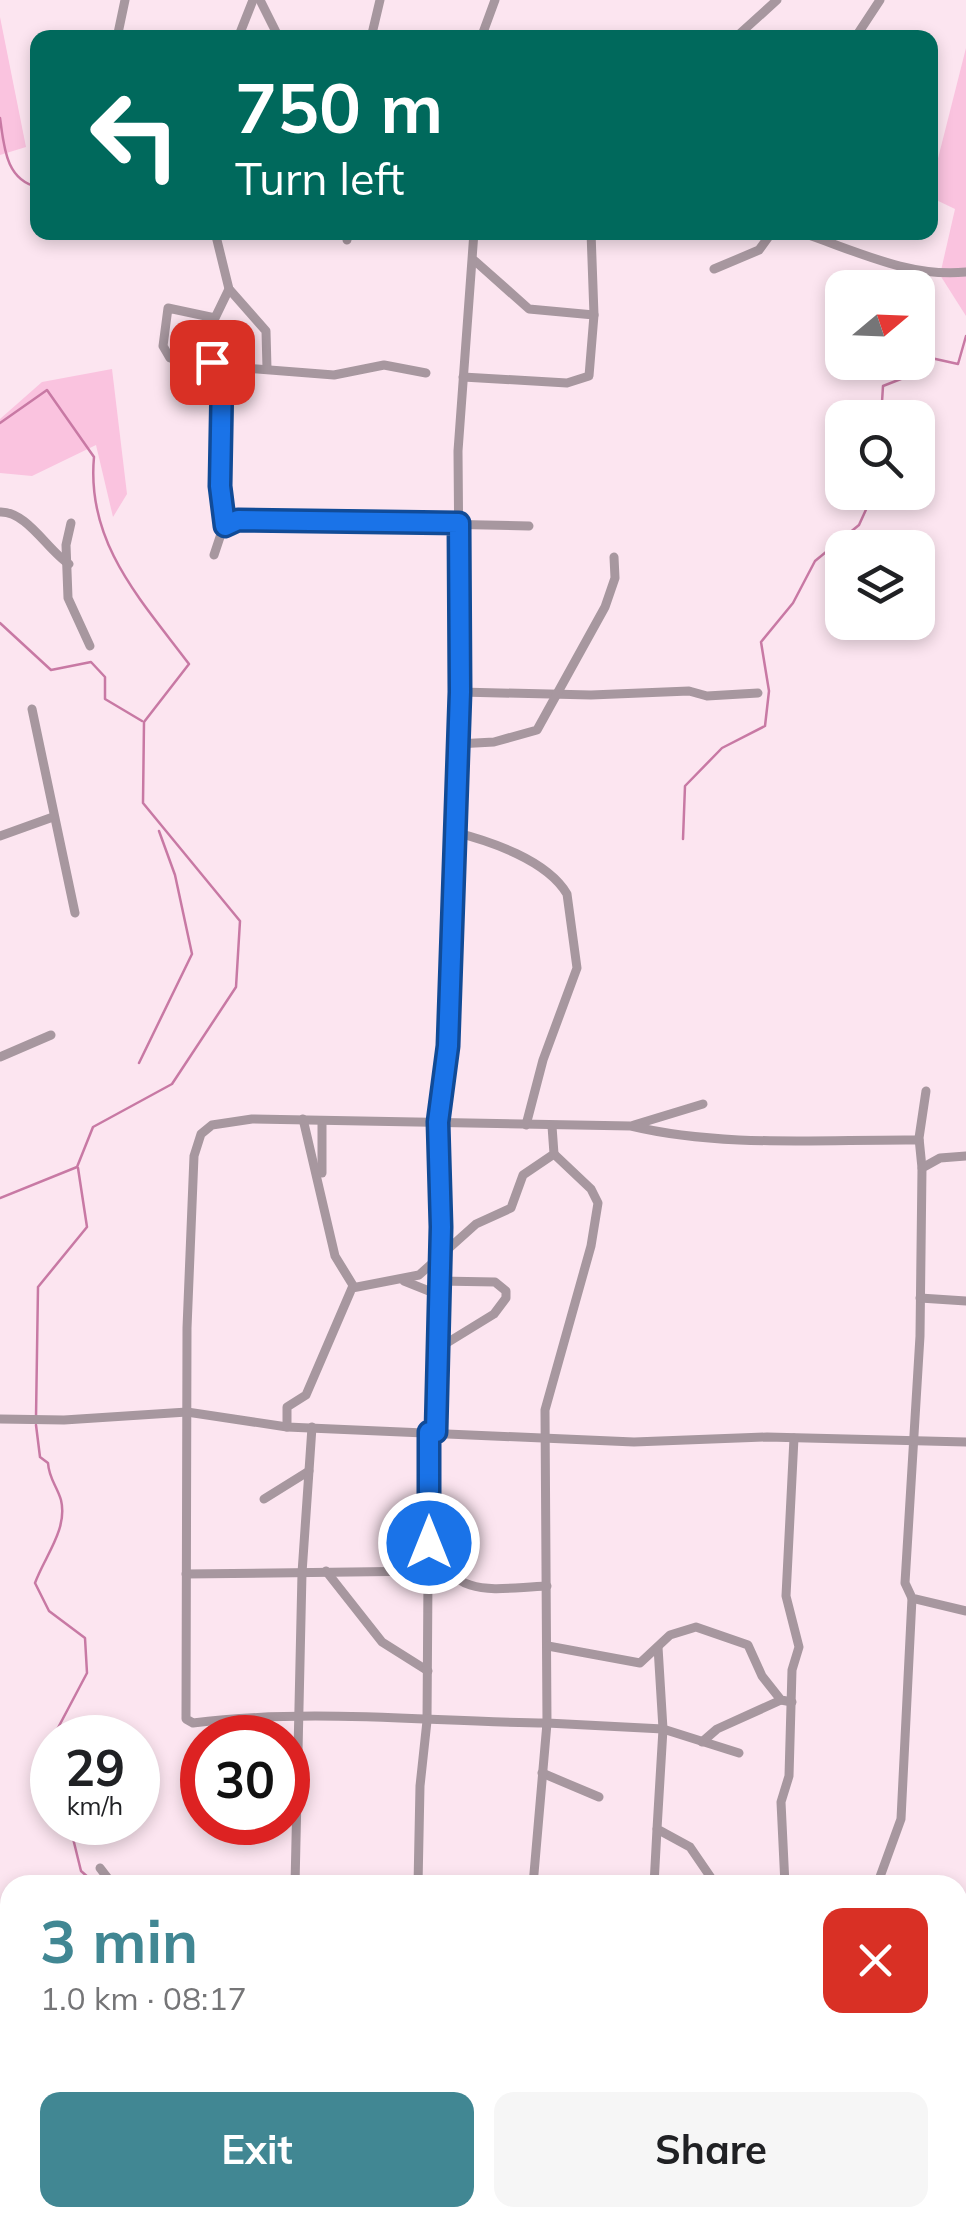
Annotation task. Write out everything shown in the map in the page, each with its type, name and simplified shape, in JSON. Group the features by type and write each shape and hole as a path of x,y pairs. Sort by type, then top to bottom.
{"street":[{"path":"119,30 125,0"},
{"path":"242,30 256,0"},
{"path":"256,0 274,30"},
{"path":"373,30 380,0"},
{"path":"484,30 495,0"},
{"path":"744,30 777,0"},
{"path":"860,30 880,0"},
{"path":"217,240 229,289 266,331 267,370"},
{"path":"418,1875 420,1786 427,1722 432,1432 439,1295 438,1122 448,1046 460,692 463,377 474,240"},
{"path":"463,377 586,380 594,316 591,240"},
{"path":"714,269 760,250 767,240"},
{"path":"826,240 938,275 966,272"},
{"path":"475,260 529,309 594,316"},
{"path":"229,289 215,318 175,307 165,312 165,356 218,366 334,375 384,366 426,373"},
{"path":"214,555 225,526 220,486 223,401 218,366"},
{"path":"0,512 21,519 52,554 69,564"},
{"path":"225,526 238,520 529,526"},
{"path":"71,523 66,545 71,610 90,646"},
{"path":"457,744 531,734 543,723 605,607 615,578 614,557"},
{"path":"460,692 758,693"},
{"path":"32,709 76,914"},
{"path":"0,836 53,817"},
{"path":"454,832 482,838 526,860 567,894 577,968 543,1060 526,1125"},
{"path":"0,1056 51,1035"},
{"path":"881,1875 901,1819 912,1598 905,1583 920,1298 919,1140 926,1090"},
{"path":"631,1126 703,1104"},
{"path":"186,1715 187,1328 196,1144 206,1129 222,1122 303,1119 631,1126 739,1138 919,1140"},
{"path":"303,1119 335,1256 354,1286"},
{"path":"322,1121 322,1188"},
{"path":"533,1875 548,1723 544,1437 547,1396 591,1246 598,1203 591,1189 554,1154 552,1126"},
{"path":"354,1286 422,1274 480,1222 511,1208 523,1175 554,1154"},
{"path":"922,1168 940,1158 966,1156"},
{"path":"399,1280 439,1295"},
{"path":"437,1349 494,1314 506,1298 506,1291 495,1282 439,1281"},
{"path":"287,1427 288,1406 306,1395 354,1286"},
{"path":"920,1298 966,1301"},
{"path":"0,1419 64,1420 188,1412 287,1427 634,1442 794,1438 966,1442"},
{"path":"299,1715 302,1574 312,1428"},
{"path":"785,1875 781,1802 789,1776 786,1701 799,1647 786,1596 794,1438"},
{"path":"264,1499 309,1471"},
{"path":"429,1543 450,1577 470,1587 547,1586"},
{"path":"326,1571 382,1642 428,1671"},
{"path":"186,1574 429,1571"},
{"path":"912,1598 966,1611"},
{"path":"548,1646 636,1664 644,1662 676,1632 696,1627 748,1645 762,1676 786,1701"},
{"path":"651,1875 663,1729 658,1647"},
{"path":"702,1742 718,1729 786,1701"},
{"path":"310,1717 663,1729 739,1753"},
{"path":"542,1773 599,1797"},
{"path":"657,1829 690,1847 709,1875"},
{"path":"295,1875 296,1845"},
{"path":"100,1868 105,1875"}],"shaded area":[{"path":"0,17 26,147 0,155"},
{"path":"966,48 966,316 940,275 955,209 938,201 938,158"},
{"path":"112,369 127,494 113,517 96,445 32,476 0,473 0,419 42,382"}],"waterway":[{"path":"0,118 8,160 19,177 30,184"},
{"path":"935,359 958,364 966,336"},
{"path":"882,400 883,386 898,380"},
{"path":"0,423 47,390 94,457 94,488 108,543 136,593 189,664 144,722 143,803 240,921 236,987 172,1084 93,1127 77,1167 0,1198"},
{"path":"683,839 685,786 722,748 765,726 769,691 761,642 793,603 815,561 859,525 866,510"},
{"path":"0,623 51,670 91,662 105,677 105,699 142,721"},
{"path":"139,1063 192,954 175,875 159,831"},
{"path":"36,1417 38,1287 87,1227 78,1168"},
{"path":"36,1425 40,1457 48,1463 62,1511 58,1532 35,1583 49,1611 85,1638 87,1673 65,1715"},
{"path":"75,1845 86,1875"}],"route":[{"path":"212,362 222,377 220,486 225,526 238,520 459,523 460,692 448,1046 438,1122 441,1227 436,1432 429,1432 429,1543"}]}
